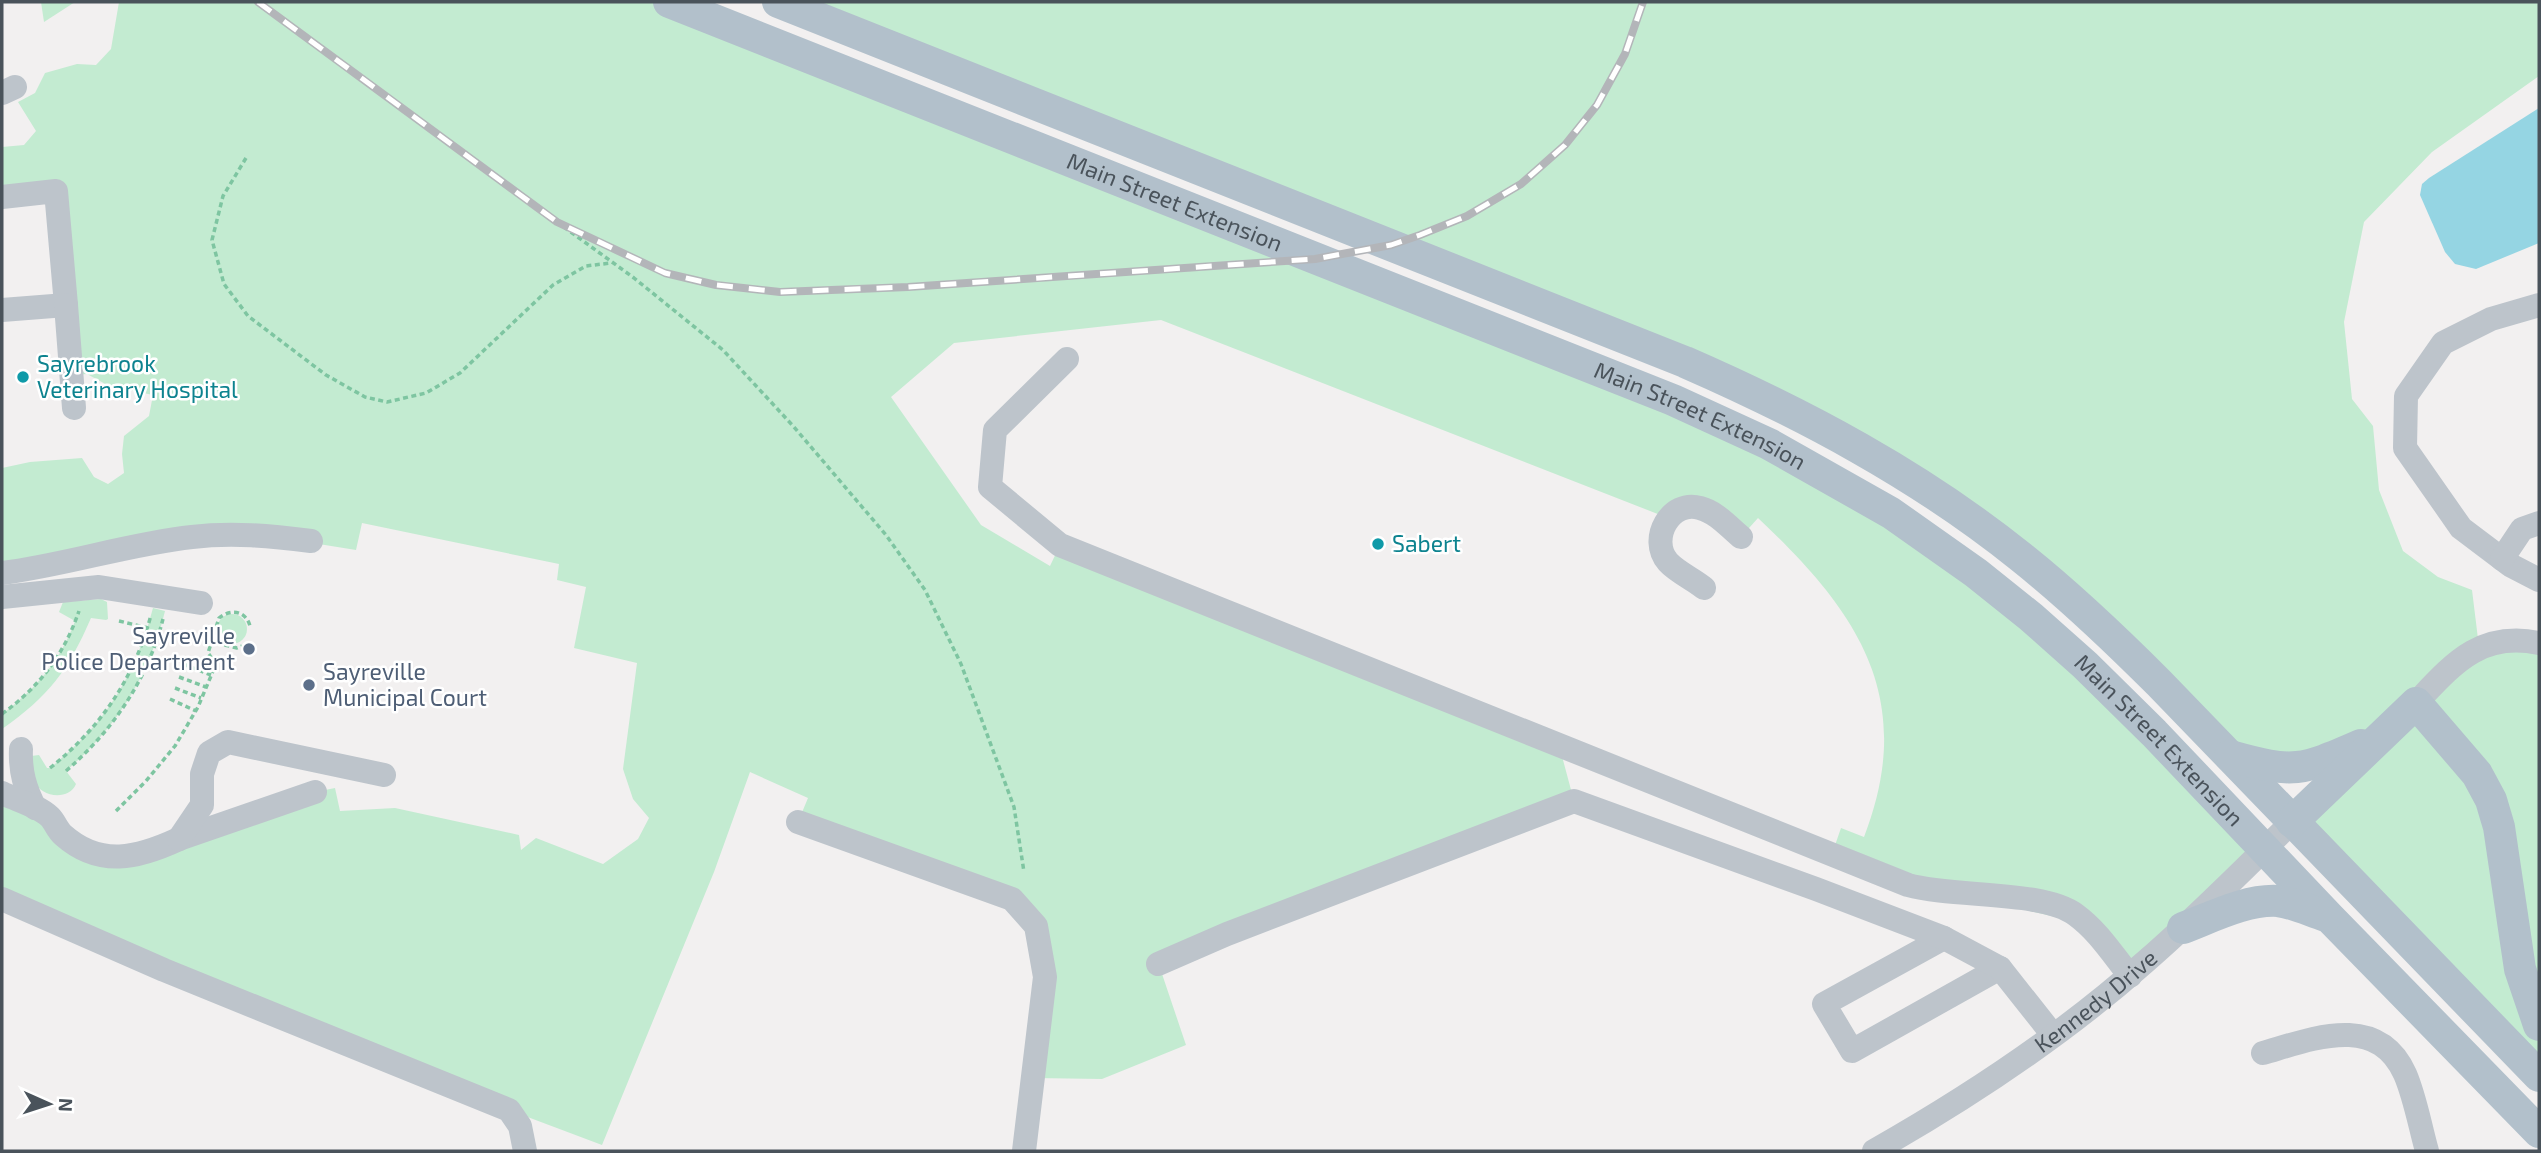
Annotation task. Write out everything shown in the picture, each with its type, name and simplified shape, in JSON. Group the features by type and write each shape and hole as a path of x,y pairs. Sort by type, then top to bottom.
{"main road":[{"name":"Main Street Extension","path":"668,2 1652,391 1737,428 1800,460 1920,533 2031,617 2126,705 2539,1132"},
{"name":"Main Street Extension","path":"778,2 1685,362 1815,423 1935,495 2021,556 2130,655 2539,1076"},
{"path":"2292,822 2416,703 2477,774 2491,800 2499,827 2520,969 2539,1025"},
{"path":"2229,755 2264,765 2295,769 2314,765 2379,738"},
{"path":"2183,928 2244,906 2269,901 2286,902 2330,918"}],"street":[{"path":"2,197 56,191 74,408"},
{"path":"2,310 66,305"},
{"path":"2539,305 2491,319 2443,343 2406,396 2405,448 2461,528 2502,559 2539,580"},
{"path":"1067,359 995,429 990,487 1060,545 1908,885 1938,892 2053,903 2076,915 2086,924 2130,976"},
{"path":"1704,588 1667,561 1662,552 1661,533 1668,518 1684,507 1701,508 1718,517 1741,537"},
{"path":"2502,559 2522,530 2539,523"},
{"path":"2,572 41,568 73,559 193,537 269,536 311,541"},
{"path":"73,559 83,598"},
{"path":"2,597 49,593 83,598 122,590 201,603"},
{"path":"2416,703 2448,669 2479,648 2512,640 2539,643"},
{"path":"179,839 202,806 202,774 209,753 228,742 384,775"},
{"path":"22,749 20,770 42,812 61,834 89,853 110,858 132,856 160,848 315,792"},
{"path":"2,793 42,812"},
{"path":"1158,964 1227,934 1574,801 1816,889 1944,939 2000,968 2053,1035"},
{"path":"202,806 226,822"},
{"path":"798,822 1012,900 1036,926 1045,977 1024,1151"},
{"name":"Kennedy Drive","path":"1874,1151 1960,1100 2053,1035 2130,976 2292,822"},
{"path":"2,899 164,970 509,1110 520,1126 525,1151"},
{"path":"1944,939 1824,1004 1852,1051 2000,968"},
{"path":"2263,1053 2320,1037 2357,1034 2372,1038 2391,1050 2405,1074 2427,1151"}],"path":[{"path":"246,158 223,196 212,240 224,284 248,316 326,375 365,397 387,402 426,393 460,373 553,285 586,266 613,263"},
{"path":"557,222 723,350 887,535 925,590 961,664 1014,807 1024,872"},
{"path":"2,714 33,688 48,671 72,631 83,598"},
{"path":"50,768 87,735 116,698 138,656 153,608"},
{"path":"66,771 102,737 130,699 152,656 165,611"},
{"path":"116,811 161,764 196,710 216,664 208,653 216,623 229,612 245,616 250,626"},
{"path":"119,621 148,628"},
{"path":"210,642 237,648 242,646"},
{"path":"183,664 211,675"},
{"path":"179,677 206,687"},
{"path":"175,688 201,698"},
{"path":"170,699 196,710"}],"green space":[{"path":"41,2 75,2 44,22"},
{"path":"119,2 669,2 1673,400 1920,533 2265,849 2130,976 2086,924 1957,894 1832,854 1841,828 1864,837 1879,787 1884,741 1880,699 1868,660 1849,623 1824,587 1758,518 1741,537 1718,517 1668,518 1161,320 954,343 891,397 981,525 1050,566 1060,545 1559,745 1574,801 1159,965 1186,1045 1102,1079 1034,1078 1045,977 1012,900 798,822 808,798 750,772 714,872 602,1145 509,1110 2,899 2,793 110,858 315,792 335,788 340,811 395,808 519,835 521,850 536,838 603,864 638,839 649,818 633,799 623,769 637,663 574,648 586,587 557,580 559,564 362,523 356,550 269,536 2,573 2,468 30,462 82,458 94,477 108,484 124,473 124,436 149,416 153,395 109,386 87,374 72,375 56,192 2,197 2,147 24,145 36,131 18,102 35,93 45,73 77,64 96,65 111,49"},
{"path":"778,2 2539,2 2539,76 2432,152 2364,222 2344,322 2352,399 2373,426 2379,490 2403,551 2438,577 2472,590 2479,647 2539,643 2539,1076 2292,822 2377,740 2264,765 1877,458"},
{"path":"101,599 107,602 108,619 91,618 74,653 55,681 32,705 2,729 2,714 46,673 69,635 75,621 59,612 63,602"},
{"path":"153,608 165,611 150,657 129,699 101,737 66,771 76,784 72,789 61,795 42,791 33,778 31,756 39,755 47,768 50,768 87,734 102,716 127,678"},
{"path":"232,614 238,615 246,623 246,635 238,643 232,644 226,643 218,635 217,629 218,623 226,615"}],"water":[{"path":"2539,108 2539,243 2476,269 2455,264 2445,252 2420,195 2422,184"}],"railway":[{"path":"258,2 557,222 665,273 716,285 780,292 908,287 1315,259 1391,245 1467,216 1521,184 1565,145 1597,105 1625,54 1643,2"}],"place":[{"name":"Sayrebrook Veterinary Hospital","path":"23,377"},
{"name":"Sabert","path":"1378,544"},
{"name":"Sayreville Police Department","path":"249,649"},
{"name":"Sayreville Municipal Court","path":"309,685"}]}
